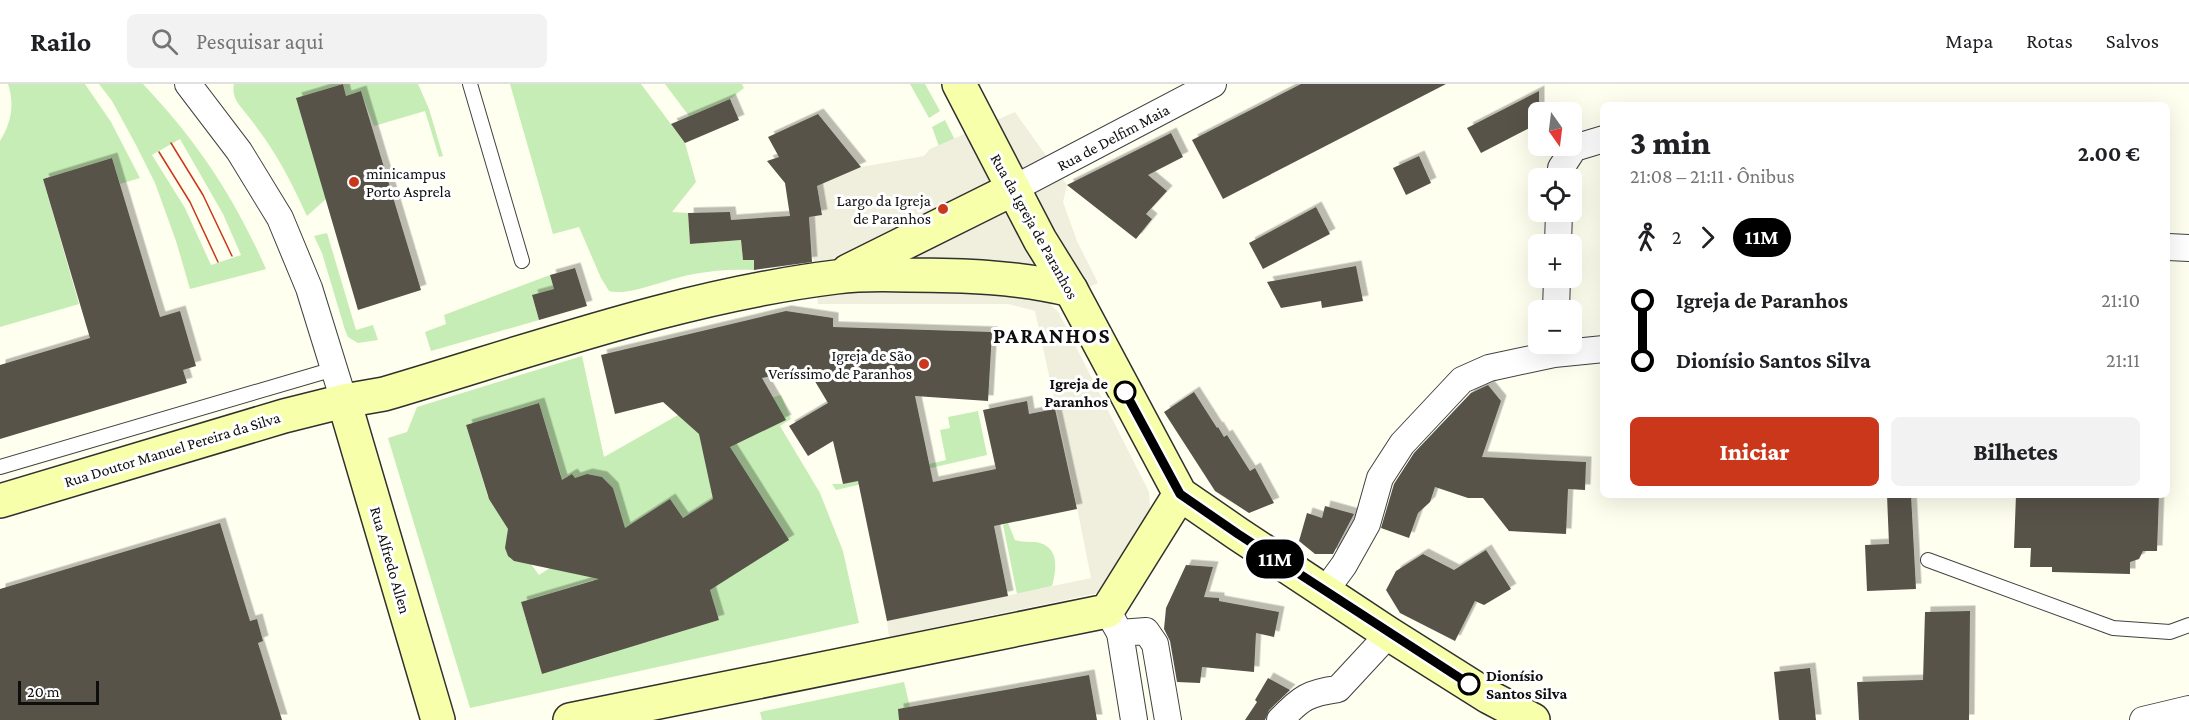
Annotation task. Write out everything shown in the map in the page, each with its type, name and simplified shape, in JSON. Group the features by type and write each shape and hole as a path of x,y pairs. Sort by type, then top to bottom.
{"main road":[{"name":"Rua da Igreja de Paranhos","path":"959,84 1040,240 1071,290 1180,494"},
{"path":"837,276 1013,189"},
{"path":"837,276 926,274 1004,278 1071,290"},
{"name":"Rua Doutor Manuel Pereira da Silva","path":"0,501 284,416 384,394 700,302 837,276"},
{"name":"Rua Alfredo Allen","path":"344,401 438,720"},
{"path":"570,720 1113,622 1180,494 1389,634 1489,697 1533,720"}],"street":[{"path":"189,84 239,151 280,218 309,288 344,401"},
{"name":"Rua de Delfim Maia","path":"1013,189 1213,84"},
{"path":"1561,168 1574,148 1600,140"},
{"path":"2170,247 2189,248"},
{"path":"1582,349 1600,349"},
{"path":"1325,591 1344,565 1367,524 1380,478 1402,444 1432,410 1462,380 1490,368 1537,354"},
{"path":"1134,720 1113,622 1146,631 1155,644 1168,720"},
{"path":"1280,720 1297,702 1316,692 1338,689 1389,634"},
{"path":"2143,720 2189,709"}],"lane":[{"path":"470,84 522,261"},
{"path":"0,467 334,369"},
{"path":"1928,560 2113,628 2170,632 2189,625"}],"green space":[{"path":"8,84 85,84 111,122 140,178 120,184 112,158 43,179 79,304 0,327 0,141 11,114"},
{"path":"99,84 143,84 181,127 213,171 241,218 266,269 190,289 155,183 112,101","holes":["180,139 223,214 241,255 211,265 185,208 152,155"]},
{"path":"234,84 343,84 297,98 326,199 307,216 274,152 237,102 233,89"},
{"path":"343,84 418,84 429,109 443,156 439,157 425,111 374,126 361,92 346,96"},
{"path":"510,84 641,84 685,143 696,182 672,212 688,213 690,244 741,240 743,260 754,260 754,270 709,272 627,291 609,291 579,227 553,234"},
{"path":"665,84 742,84 744,88 730,99 689,116"},
{"path":"910,84 925,84 940,111 929,118"},
{"path":"945,120 956,142 941,152 932,127"},
{"path":"327,233 356,330 373,325 378,340 358,343 348,337 322,253 314,236"},
{"path":"550,275 554,289 532,296 539,320 431,351 425,332 446,324 444,315"},
{"path":"582,356 604,457 701,402 745,405 781,395 791,419 780,426 820,493 843,551 859,623 470,708 388,438 407,432 417,407","holes":["539,403 561,475 488,497 466,425","601,477 613,488 617,502 608,530 539,575 528,560 516,561 508,555 506,545 511,534 502,519","698,549 719,620 647,642 625,570","593,580 615,652 542,674 521,602"]},
{"path":"978,411 987,455 836,490 832,484 843,484 946,460 940,430 950,428 948,417"},
{"path":"1008,523 1015,540 1040,543 1051,550 1055,561 1052,586 1017,594 1003,525"},
{"path":"904,682 913,720 762,720 760,712"}],"shaded area":[{"name":"Largo da Igreja de Paranhos","path":"1015,112 1067,185 1063,202 1077,241 1098,283 1051,305 1059,313 1149,492 1150,507 1147,520 1103,592 889,637 887,621 1091,578 1035,311 1008,304 818,304 809,217 822,215 817,186 861,167 924,156 930,149"}],"building":[{"name":"minicampus Porto Asprela","path":"343,84 346,96 361,91 421,290 358,310 296,98"},
{"path":"1301,84 1446,84 1223,199 1192,140"},
{"path":"1539,91 1539,102 1528,102 1528,129 1481,153 1467,128"},
{"path":"730,99 739,120 685,143 671,124"},
{"path":"818,114 861,167 817,186 822,215 809,217 812,262 754,270 754,260 743,260 741,240 690,244 688,213 730,212 731,220 790,216 785,183 767,161 779,157 768,137"},
{"path":"1171,133 1183,157 1148,175 1167,191 1146,214 1152,219 1136,239 1067,185"},
{"path":"1419,156 1431,183 1406,195 1393,168"},
{"path":"112,158 160,317 180,311 196,366 183,370 187,383 0,439 0,365 90,338 43,179"},
{"path":"1316,207 1330,234 1263,269 1249,243"},
{"path":"1356,266 1363,301 1322,308 1321,301 1281,308 1267,282"},
{"path":"575,268 587,306 539,320 532,295 554,289 550,275"},
{"path":"786,311 833,318 833,327 992,332 988,401 915,396 933,482 996,469 983,410 1027,401 1029,414 1055,409 1077,509 994,526 1008,596 887,621 858,481 843,484 833,441 808,456 789,426 828,403 807,368 762,378 786,420 730,447 789,540 710,590 719,620 542,674 521,602 599,579 514,561 508,556 505,548 508,529 489,499 466,425 539,403 562,480 572,474 575,478 587,474 602,477 613,488 625,528 670,499 683,518 713,499 699,434 663,402 615,414 601,355"},
{"path":"1488,385 1501,401 1482,457 1586,462 1585,490 1568,489 1566,534 1509,531 1483,498 1468,498 1435,487 1430,502 1418,513 1409,538 1381,528 1394,484 1414,453 1471,393"},
{"path":"1194,392 1217,428 1224,437 1227,435 1250,471 1255,468 1274,503 1249,513 1215,491 1164,412"},
{"path":"1887,498 1911,498 1916,589 1867,591 1865,545 1889,544"},
{"path":"2016,498 2159,498 2157,551 2143,551 2139,559 2130,562 2130,574 2052,572 2052,567 2030,567 2031,548 2014,548"},
{"path":"1325,506 1354,514 1333,554 1315,554 1299,541 1307,513 1322,518"},
{"path":"220,523 250,621 257,619 263,641 258,643 282,720 0,720 0,589"},
{"path":"1486,550 1511,589 1484,605 1475,601 1455,641 1400,613 1386,590 1396,571 1423,554 1454,570"},
{"path":"1186,565 1213,567 1204,597 1219,598 1219,601 1279,612 1274,637 1256,633 1254,672 1202,667 1200,683 1177,682 1170,641 1164,629 1166,608"},
{"path":"1970,611 1969,720 1859,720 1857,682 1923,680 1925,612"},
{"path":"1810,668 1816,720 1779,720 1774,672"},
{"path":"1089,675 1097,720 899,720 898,709"},
{"path":"1268,678 1290,690 1269,710 1265,720 1245,720 1257,702 1255,700"}],"tram line":[{"path":"171,143 203,195 232,256"},
{"path":"159,152 190,202 218,262"}],"bus line":[{"name":"11M","path":"1125,392 1180,494 1389,634 1469,684"}],"place":[{"name":"minicampus Porto Asprela","path":"354,182"},
{"name":"Largo da Igreja de Paranhos","path":"943,209"},
{"name":"Igreja de São Veríssimo de Paranhos","path":"924,364"},
{"name":"Igreja de Paranhos","path":"1125,392"},
{"name":"Dionísio Santos Silva","path":"1469,684"}],"district":[{"name":"PARANHOS","path":"1052,335"}]}
